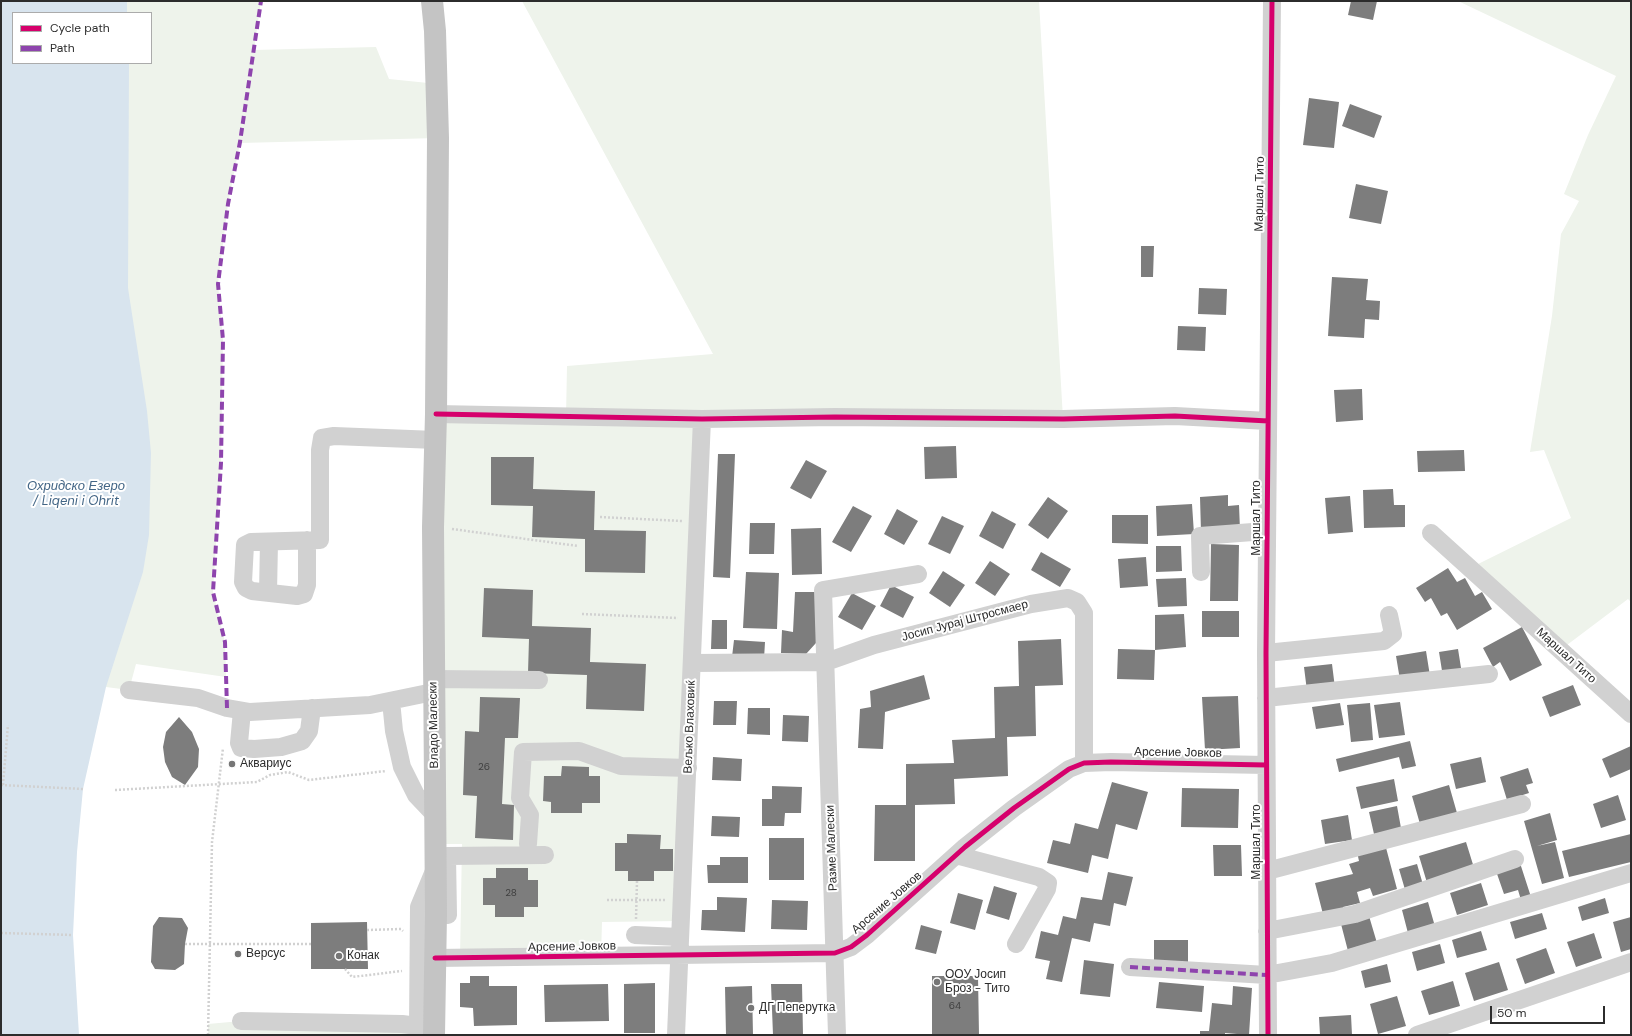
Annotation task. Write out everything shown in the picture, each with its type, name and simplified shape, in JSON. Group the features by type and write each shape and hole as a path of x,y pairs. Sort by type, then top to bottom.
{"main road":[{"name":"Владо Малески","path":"429,1030 427,956 436,914 434,871 433,527 436,440 438,138 436,38 432,1"}],"street":[{"name":"Маршал Тито","path":"1268,1035 1266,531 1272,1"},
{"path":"436,414 702,419 835,417 1063,419 1175,416 1268,421"},
{"name":"Вељко Влаховиќ","path":"676,1035 702,419"},
{"path":"307,540 306,585 304,594 297,596 268,593 252,591 246,588 244,582 243,551 245,545 251,542 269,542 307,540 320,540 320,450 322,438 334,436 436,440"},
{"path":"1201,572 1200,536 1266,531"},
{"name":"Маршал Тито","path":"1431,533 1631,714"},
{"path":"268,593 269,542"},
{"name":"Разме Малески","path":"838,1035 823,590 918,574"},
{"name":"Јосип Јурај Штросмаер","path":"692,662 826,662 874,645 1031,604 1068,598 1077,602 1084,613 1084,763"},
{"path":"1266,653 1384,641 1393,634 1389,615"},
{"path":"1266,698 1489,674"},
{"path":"129,690 198,698 227,708 250,712 370,705 391,701 433,685 539,680"},
{"path":"391,701 394,731 402,767 416,795 435,815"},
{"path":"242,711 238,743 241,748 254,749 281,747 302,741 309,731 312,708"},
{"path":"528,844 530,815 520,798 523,752 579,751 621,766 688,768"},
{"name":"Арсение Јовков","path":"427,956 835,953 851,947 867,935 956,855 1053,778 1069,769 1084,763 1111,762 1266,765"},
{"name":"Маршал Тито","path":"1267,871 1522,804"},
{"path":"436,914 448,915 448,856 545,855"},
{"path":"956,855 1039,877 1048,883 1047,889 1016,944"},
{"path":"1267,931 1356,914 1515,859"},
{"path":"427,956 419,907 434,871"},
{"path":"1130,967 1267,975 1332,963 1631,873"},
{"path":"635,935 679,937"},
{"path":"1417,1035 1631,962"},
{"path":"242,1021 402,1024 429,1030"}],"path":[{"path":"600,517 697,521"},
{"path":"433,527 578,546"},
{"path":"582,614 693,619"},
{"path":"8,725 2,785 83,789"},
{"path":"208,1035 212,842 223,746"},
{"path":"115,790 257,782 270,775 288,772 309,780 380,774 402,767"},
{"path":"635,935 637,881"},
{"path":"607,900 681,900"},
{"path":"1,933 73,935"},
{"path":"185,944 311,944"},
{"path":"345,969 352,977 402,972 427,956"}],"shaded area":[{"path":"1,1 261,1 254,50 376,47 389,79 438,84 438,138 240,143 228,204 218,284 223,340 221,463 213,592 225,642 226,677 136,664 129,690 106,687"},
{"path":"522,1 1039,1 1063,419 702,419 680,921 602,922 601,956 460,958 462,844 435,844 436,414 566,417 567,366 713,354"},
{"path":"1458,1 1631,1 1631,602 1628,599 1563,648 1472,567 1571,518 1544,450 1530,452 1552,316 1561,234 1579,201 1564,194 1588,135 1616,76"},
{"path":"241,1021 434,1035 208,1035 208,1024"}],"water":[{"name":"Охридско Езеро / Liqeni i Ohrit","path":"1,1 127,1 127,12 12,12 12,64 129,64 128,288 147,411 151,453 149,535 143,572 106,687 83,789 77,852 73,935 79,1035 1,1035"}],"building":[{"path":"1351,1 1377,1 1373,20 1348,15"},
{"path":"1309,98 1339,102 1334,148 1303,145"},
{"path":"1350,104 1382,116 1374,138 1342,126"},
{"path":"1356,184 1388,191 1381,224 1349,218"},
{"path":"1141,246 1154,246 1153,277 1141,277"},
{"path":"1332,277 1368,279 1366,300 1380,301 1379,320 1365,319 1364,338 1328,336"},
{"path":"1199,288 1227,289 1226,315 1198,314"},
{"path":"1178,326 1206,327 1205,351 1177,350"},
{"path":"1362,389 1363,420 1336,422 1334,390"},
{"path":"956,446 957,478 925,479 924,447"},
{"path":"1464,450 1465,471 1418,472 1417,451"},
{"path":"718,454 735,454 730,578 713,577"},
{"path":"491,457 534,457 533,489 595,491 594,530 646,531 645,573 585,572 585,539 532,537 533,506 491,505"},
{"path":"806,460 827,471 811,499 790,488"},
{"path":"1393,489 1394,505 1405,505 1405,527 1364,528 1363,490"},
{"path":"1228,495 1228,506 1239,505 1240,530 1201,532 1200,497"},
{"path":"1350,496 1353,532 1328,534 1325,498"},
{"path":"1048,497 1068,511 1048,539 1028,525"},
{"path":"1192,504 1194,534 1157,536 1156,506"},
{"path":"853,506 872,516 851,552 832,542"},
{"path":"897,509 918,521 904,545 884,534"},
{"path":"992,511 1016,524 1003,549 979,536"},
{"path":"1112,515 1148,515 1148,544 1112,543"},
{"path":"942,516 964,526 950,554 928,544"},
{"path":"750,523 775,523 774,554 749,554"},
{"path":"821,528 822,574 792,575 791,529"},
{"path":"1211,544 1239,545 1238,601 1210,601"},
{"path":"1156,546 1181,546 1182,571 1156,572"},
{"path":"1041,552 1071,569 1060,587 1031,570"},
{"path":"1146,557 1148,586 1120,588 1118,559"},
{"path":"990,561 1010,574 995,596 975,583"},
{"path":"1448,568 1457,582 1465,578 1475,596 1482,592 1492,609 1457,630 1447,613 1441,616 1431,598 1425,602 1416,588"},
{"path":"943,571 965,585 950,607 929,593"},
{"path":"746,572 779,573 777,629 743,628"},
{"path":"1186,578 1187,606 1158,607 1156,579"},
{"path":"891,585 914,597 903,618 880,606"},
{"path":"484,588 533,590 532,626 591,628 590,662 646,664 644,711 586,709 587,675 528,673 529,639 482,637"},
{"path":"795,592 817,592 816,643 806,654 781,653 782,630 793,632"},
{"path":"852,593 876,606 862,630 838,617"},
{"path":"1202,611 1239,611 1239,637 1202,637"},
{"path":"1184,614 1186,647 1155,650 1155,615"},
{"path":"712,620 727,620 727,649 711,649"},
{"path":"1522,627 1542,665 1510,681 1500,662 1493,667 1483,648"},
{"path":"1061,639 1063,685 1035,686 1036,736 1007,737 1008,776 954,779 955,804 915,805 915,861 874,861 875,805 906,805 906,764 954,763 952,740 995,738 994,687 1019,686 1018,641"},
{"path":"734,640 765,642 764,659 732,657"},
{"path":"1118,649 1155,650 1154,680 1117,679"},
{"path":"1458,649 1462,674 1443,677 1439,652"},
{"path":"1426,651 1430,676 1400,680 1396,656"},
{"path":"1332,664 1335,688 1307,691 1304,667"},
{"path":"924,675 930,699 885,712 883,749 858,748 860,709 871,707 870,691"},
{"path":"1573,685 1581,705 1550,717 1542,697"},
{"path":"1238,696 1240,748 1205,750 1202,697"},
{"path":"480,697 520,698 518,738 505,738 502,804 514,805 513,840 475,838 477,796 463,795 465,731 479,732"},
{"path":"714,701 737,701 736,725 713,725"},
{"path":"1400,702 1405,735 1379,738 1374,705"},
{"path":"1340,703 1344,725 1316,729 1312,707"},
{"path":"1370,703 1373,740 1351,742 1347,705"},
{"path":"748,708 770,708 770,735 747,734"},
{"path":"783,715 809,716 808,742 782,741"},
{"path":"179,717 192,732 199,749 198,767 185,785 172,777 165,762 163,747 166,732"},
{"path":"1410,741 1416,766 1402,769 1399,757 1339,772 1336,759"},
{"path":"1631,746 1631,769 1610,778 1602,759"},
{"path":"713,757 742,759 741,781 712,780"},
{"path":"1481,757 1486,782 1456,789 1450,764"},
{"path":"562,766 589,767 589,776 600,776 600,803 582,803 582,813 551,813 551,802 543,801 544,776 561,776"},
{"path":"1528,768 1533,783 1526,785 1529,793 1507,800 1500,777"},
{"path":"1394,779 1398,801 1361,809 1356,787"},
{"path":"1112,782 1148,792 1137,830 1116,824 1108,859 1092,855 1088,873 1047,863 1053,840 1070,844 1075,823 1098,829"},
{"path":"1449,785 1457,813 1420,824 1412,796"},
{"path":"772,786 802,787 801,813 785,813 784,826 762,826 762,799 772,799"},
{"path":"1182,788 1239,789 1238,828 1181,827"},
{"path":"1618,795 1626,820 1601,828 1593,804"},
{"path":"1397,806 1401,828 1374,834 1369,812"},
{"path":"1550,813 1557,840 1537,846 1555,842 1564,878 1542,884 1524,821"},
{"path":"1348,815 1352,840 1325,844 1321,820"},
{"path":"712,816 740,817 739,837 711,836"},
{"path":"627,834 661,835 660,849 673,849 673,871 654,871 654,881 628,881 628,871 615,871 615,843 627,843"},
{"path":"1631,834 1631,862 1569,877 1562,851"},
{"path":"769,838 804,838 804,880 769,880"},
{"path":"1466,842 1475,871 1428,886 1419,856"},
{"path":"1385,844 1397,889 1373,896 1370,888 1357,892 1360,903 1343,907 1344,913 1324,918 1315,883 1353,874 1349,864 1359,861 1357,852"},
{"path":"1213,845 1241,845 1242,876 1214,876"},
{"path":"720,857 748,857 748,883 708,883 707,865 720,865"},
{"path":"1520,863 1531,897 1521,900 1518,890 1504,894 1496,871"},
{"path":"1417,864 1424,888 1406,893 1399,869"},
{"path":"496,868 528,868 528,880 538,880 538,907 524,907 524,917 495,917 495,905 483,905 483,878 496,878"},
{"path":"1108,872 1133,877 1126,906 1114,903 1110,926 1094,923 1090,942 1072,938 1062,982 1046,979 1050,961 1035,958 1041,931 1058,935 1063,916 1076,919 1081,897 1102,900"},
{"path":"1481,883 1488,905 1457,915 1450,893"},
{"path":"994,886 1017,893 1009,920 986,913"},
{"path":"958,893 983,900 975,930 950,923"},
{"path":"717,897 747,898 745,932 701,930 702,910 717,910"},
{"path":"1605,898 1609,913 1582,921 1578,907"},
{"path":"772,900 808,901 807,930 771,929"},
{"path":"1428,902 1436,930 1409,937 1402,910"},
{"path":"1542,913 1547,929 1515,939 1510,922"},
{"path":"1369,916 1377,943 1348,951 1341,924"},
{"path":"159,917 182,918 188,928 185,944 184,964 175,970 155,969 151,962 153,926"},
{"path":"1631,917 1631,949 1621,952 1613,922"},
{"name":"Конак","path":"367,922 368,969 311,969 311,923"},
{"path":"921,925 942,931 936,954 915,949"},
{"path":"1481,931 1487,950 1457,958 1452,940"},
{"path":"1594,933 1602,958 1576,967 1567,942"},
{"path":"1154,940 1188,940 1188,965 1154,965"},
{"path":"1440,944 1445,963 1417,971 1412,952"},
{"path":"1546,948 1555,973 1525,984 1516,959"},
{"path":"1084,960 1114,964 1110,997 1080,994"},
{"path":"1499,962 1508,990 1474,1001 1465,973"},
{"path":"1387,964 1391,982 1365,988 1361,971"},
{"path":"470,976 489,976 489,986 517,986 517,1025 474,1026 473,1008 460,1007 460,983 470,983"},
{"path":"932,976 978,976 979,1035 932,1035"},
{"path":"1453,981 1460,1006 1429,1015 1421,991"},
{"path":"1159,982 1204,986 1202,1012 1156,1008"},
{"path":"655,983 655,1033 624,1033 624,984"},
{"path":"608,984 609,1021 545,1022 544,985"},
{"path":"771,984 802,984 803,1035 773,1035"},
{"path":"752,986 753,1035 726,1035 725,987"},
{"path":"1233,986 1252,988 1249,1035 1225,1033 1225,1035 1200,1035 1200,1031 1209,1031 1212,1003 1232,1005"},
{"path":"1397,996 1406,1026 1378,1034 1370,1004"},
{"path":"1351,1015 1352,1035 1320,1035 1319,1017"}],"marked path":[{"path":"227,708 225,642 213,592 221,463 223,340 218,284 228,204 240,142 261,1"},
{"path":"1130,967 1267,975"}],"cycle path":[{"path":"1268,1035 1266,653 1272,1"},
{"path":"436,414 702,419 835,417 1063,419 1175,416 1268,421"},
{"path":"435,958 835,953 851,947 867,935 965,847 1014,808 1069,769 1084,763 1111,762 1266,765"}],"place":[{"name":"Аквариус","path":"232,764"},
{"name":"Версус","path":"238,954"},
{"name":"Конак","path":"339,956"},
{"name":"ООУ Јосип Броз - Тито","path":"937,982"},
{"name":"ДГ Пеперутка","path":"751,1008"}]}
